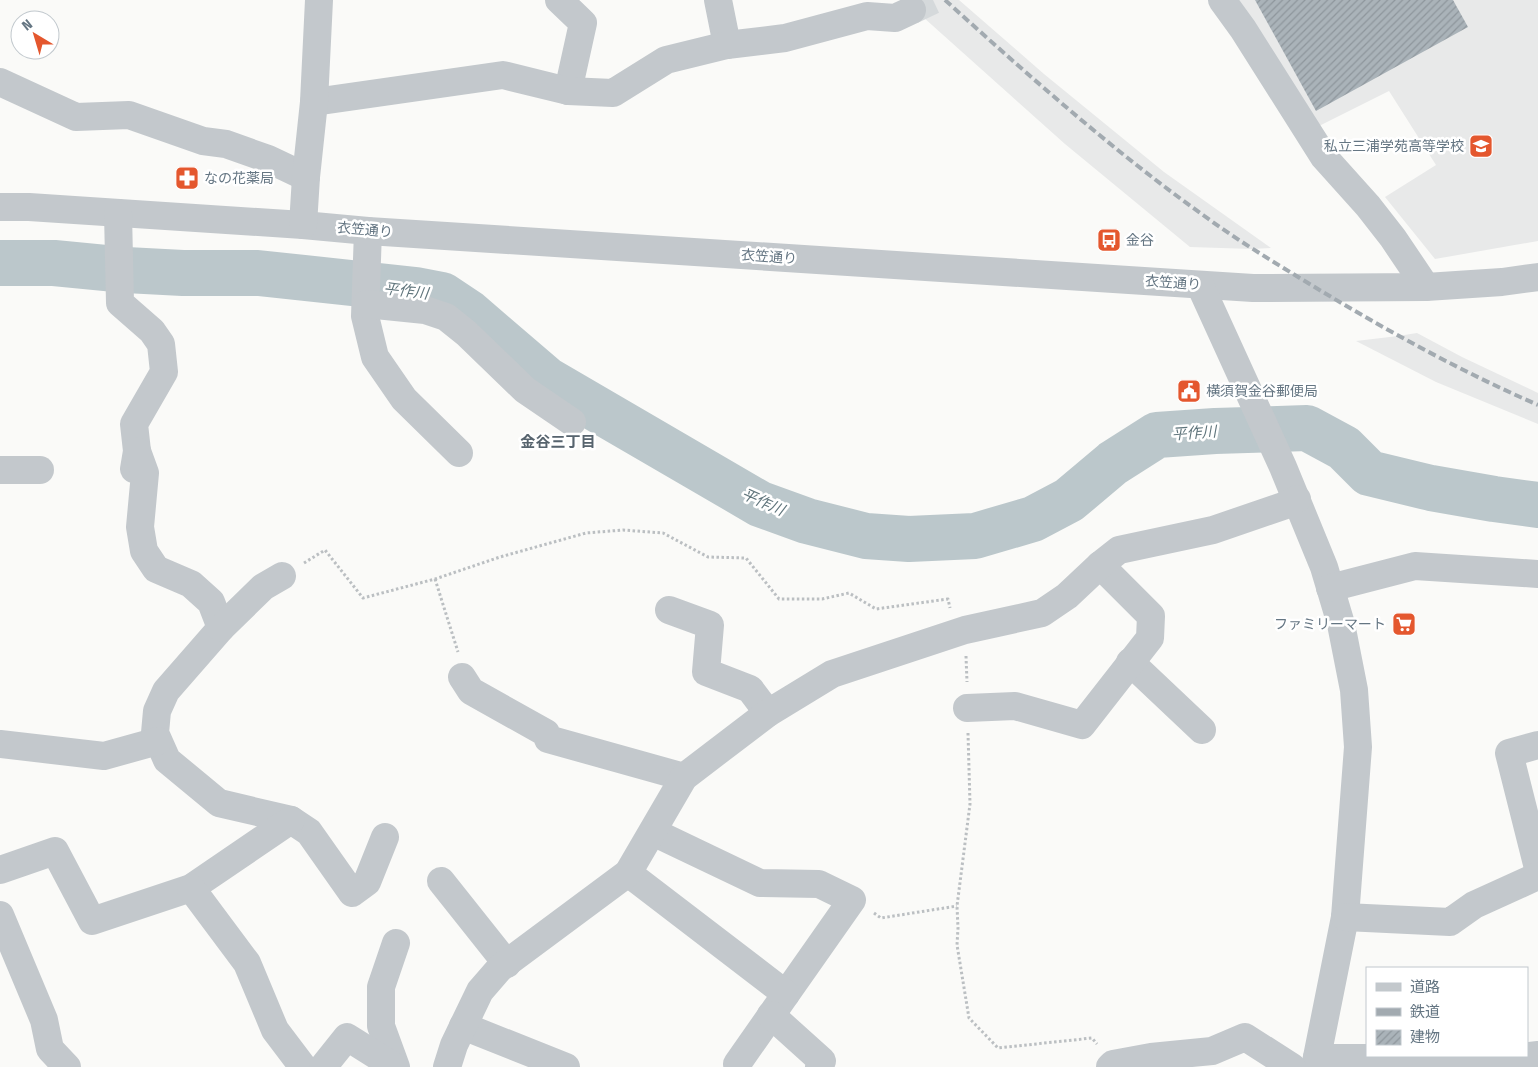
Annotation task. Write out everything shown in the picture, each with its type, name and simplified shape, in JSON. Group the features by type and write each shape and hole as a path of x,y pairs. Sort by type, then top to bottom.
{"street":[{"path":"304,225 306,177 314,102 319,0"},
{"path":"559,0 583,23 568,91"},
{"path":"718,0 727,46"},
{"path":"1222,0 1244,29 1324,157 1368,206 1393,238 1426,287"},
{"path":"314,102 503,75 568,91 613,93 666,60 727,46 785,38 867,16 895,18 912,10"},
{"path":"0,82 76,117 129,115 203,141 226,144 268,159 306,177"},
{"name":"衣笠通り","path":"0,207 29,207 304,225 368,232 1253,288 1426,287 1502,282 1538,277"},
{"path":"118,213 120,303 152,331 160,344 164,372 134,424 137,451 145,473 140,527 144,551 156,570 191,584 211,602 221,628"},
{"path":"368,232 365,316 375,357 404,400 459,453"},
{"path":"1200,285 1297,500 1324,567 1341,624 1354,690 1358,747 1345,916 1316,1062 1519,1057"},
{"path":"366,304 425,310 446,317 466,333 525,390 572,422"},
{"path":"127,515 137,451"},
{"path":"0,470 40,470"},
{"path":"448,1067 454,1045 480,991 500,968 628,873 684,778 768,713 832,674 960,632 1042,613 1067,596 1119,550 1213,530 1297,500"},
{"path":"967,708 1015,706 1082,725 1150,638 1151,616 1100,565"},
{"path":"1330,588 1415,566 1538,574"},
{"path":"282,576 263,587 221,628 166,692 157,711 155,733 158,741 167,760 219,803 291,820 309,832 352,893 367,882 385,837"},
{"path":"669,610 710,625 706,672 750,689 768,713"},
{"path":"1130,662 1202,730"},
{"path":"462,677 472,691 546,733 548,739 684,778"},
{"path":"0,744 104,756 158,741"},
{"path":"1538,745 1509,753 1538,868"},
{"path":"0,870 55,851 92,921 191,888 291,820"},
{"path":"653,832 760,883 819,884 852,900 736,1064"},
{"path":"628,873 778,1005 822,1061 819,1067"},
{"path":"1345,916 1450,922 1474,905 1538,876"},
{"path":"441,881 507,964"},
{"path":"191,888 248,963 275,1030 303,1067"},
{"path":"0,915 44,1020 50,1049 67,1067"},
{"path":"396,942 381,987 381,1026 396,1067"},
{"path":"463,1026 566,1067"},
{"path":"323,1067 347,1037 396,1067"},
{"path":"1111,1065 1151,1057 1212,1051 1245,1037 1292,1067"}],"path":[{"path":"282,576 325,550 363,598 435,579 500,557 586,533 623,530 663,533 708,557 746,558 779,599 822,599 849,593 876,609 948,598 960,632 967,708 970,804 957,906 957,945 969,1018 998,1048 1092,1038 1111,1065"},
{"path":"435,579 462,663 462,677"},
{"path":"852,900 881,918 957,906"}],"shaded area":[{"path":"904,0 959,0 1044,74 1164,172 1271,248 1190,247 1065,144"},
{"name":"私立三浦学苑高等学校","path":"1236,0 1538,0 1538,241 1435,259 1385,197 1436,165 1389,91 1319,126"},
{"path":"1417,333 1462,357 1538,393 1538,424 1436,382 1356,341"}],"building":[{"path":"1255,0 1453,0 1468,27 1316,111"}],"waterway":[{"name":"平作川","path":"0,263 54,263 183,273 258,273 416,290 442,295 469,313 547,380 760,504 807,521 866,536 909,539 975,536 1033,519 1069,500 1113,463 1157,435 1215,431 1307,428 1344,448 1369,473 1431,488 1538,505"}],"tunnel":[{"path":"912,10 933,0"}],"railway":[{"path":"945,0 1103,138 1169,190 1229,233 1308,283 1392,332 1479,378 1538,405"}],"place":[{"name":"私立三浦学苑高等学校","path":"1481,146"},
{"name":"なの花薬局","path":"187,178"},
{"name":"金谷","path":"1109,240"},
{"name":"横須賀金谷郵便局","path":"1189,391"},
{"name":"ファミリーマート","path":"1404,624"}],"district":[{"name":"金谷三丁目","path":"558,442"}]}
